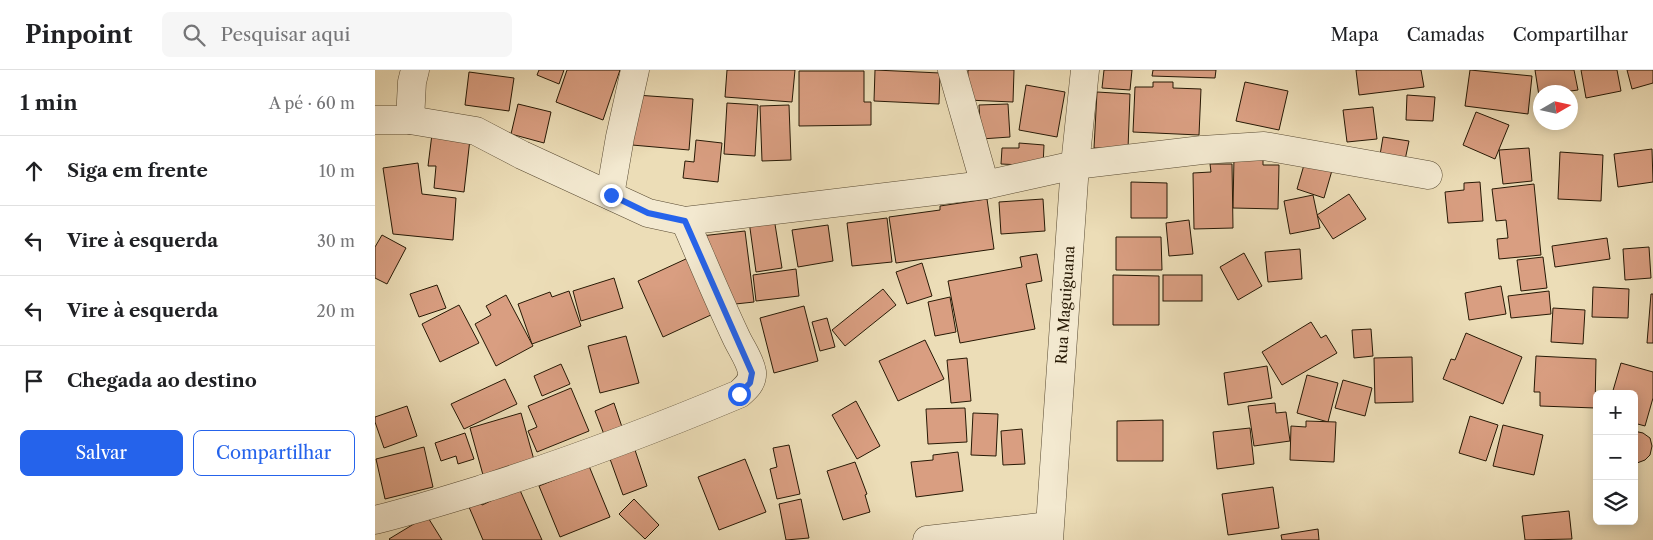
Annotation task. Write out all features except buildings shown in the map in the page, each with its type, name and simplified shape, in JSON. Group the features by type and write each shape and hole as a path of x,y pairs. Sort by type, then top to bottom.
{"street":[{"path":"410,120 412,82 415,70"},
{"path":"611,195 620,137 635,70"},
{"path":"952,70 985,185"},
{"name":"Rua Maguiguana","path":"1049,533 1075,165 1085,70"},
{"path":"375,120 410,120 476,131 522,155 648,213 685,221 985,185 1075,165 1202,150 1264,146 1428,175"},
{"path":"375,520 410,512 541,470 668,424 739,394 746,388 750,383 752,373 749,364 685,221"},
{"path":"927,540 1049,533"}],"route":[{"path":"611,195 648,213 685,221 752,373 750,383 739,394"}]}
